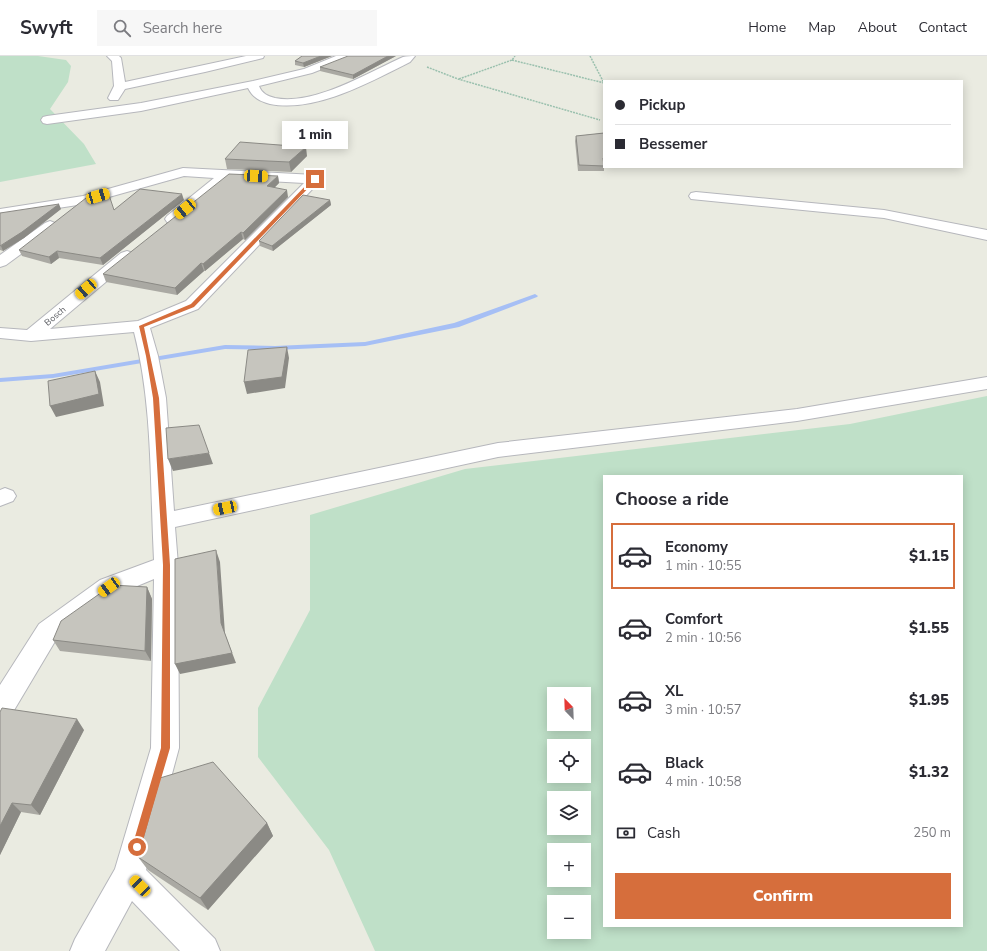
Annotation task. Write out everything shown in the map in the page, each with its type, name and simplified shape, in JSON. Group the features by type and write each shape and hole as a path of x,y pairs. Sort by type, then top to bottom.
{"street":[{"path":"112,56 118,60 120,86 114,98"},
{"path":"197,56 205,69"},
{"path":"120,86 205,69 259,56"},
{"path":"47,120 135,108 253,84 308,71 346,56"},
{"path":"253,84 253,89 259,97 272,102 299,102 348,87 370,78 408,58"},
{"path":"0,213 84,200 183,172 315,179 192,306 141,326 31,336 0,333"},
{"path":"162,228 227,174"},
{"path":"696,196 884,214 987,235"},
{"path":"0,262 30,242 84,200"},
{"name":"Bosch","path":"31,336 138,246"},
{"path":"87,951 129,875 165,748 166,565 156,398 141,326"},
{"path":"163,521 498,450 797,415 987,383"},
{"path":"0,708 48,632 109,587 166,565"},
{"path":"129,875 203,951"}],"path":[{"path":"512,60 515,56"},
{"path":"590,56 603,81"},
{"path":"408,58 458,79 600,120"},
{"path":"458,79 512,60 603,83"}],"green space":[{"path":"0,56 38,56 66,60 71,66 68,82 50,109 84,144 96,164 0,182"},
{"path":"987,396 987,951 375,951 329,850 258,757 258,708 310,610 310,515 465,469 850,424"}],"building":[{"path":"302,56 321,56 303,63 295,61"},
{"path":"348,56 388,56 353,75 320,67"},
{"path":"603,133 603,166 579,165 576,136"},
{"path":"240,142 306,147 289,162 225,159"},
{"path":"229,174 278,176 267,186 287,190 243,233 241,232 203,264 201,263 175,288 103,274"},
{"path":"140,189 182,194 100,258 57,251 49,257 19,250 86,198 108,192 114,210"},
{"path":"303,195 330,200 272,246 259,241"},
{"path":"59,204 22,232 0,246 0,213"},
{"path":"287,347 282,377 244,382 248,350"},
{"path":"95,371 99,394 50,406 48,381"},
{"path":"199,425 209,453 168,459 166,428"},
{"path":"216,550 221,623 232,653 175,664 175,559"},
{"path":"112,585 147,587 145,651 53,640 61,621"},
{"path":"2,708 77,719 31,805 12,803 0,826 0,712"},
{"path":"213,762 267,823 200,898 138,857 160,778"}],"waterway":[{"path":"0,380 53,376 225,347 275,348 365,344 456,325 535,296"}],"route":[{"path":"137,847 165,748 166,565 156,398 141,326 192,306 315,179"}]}
